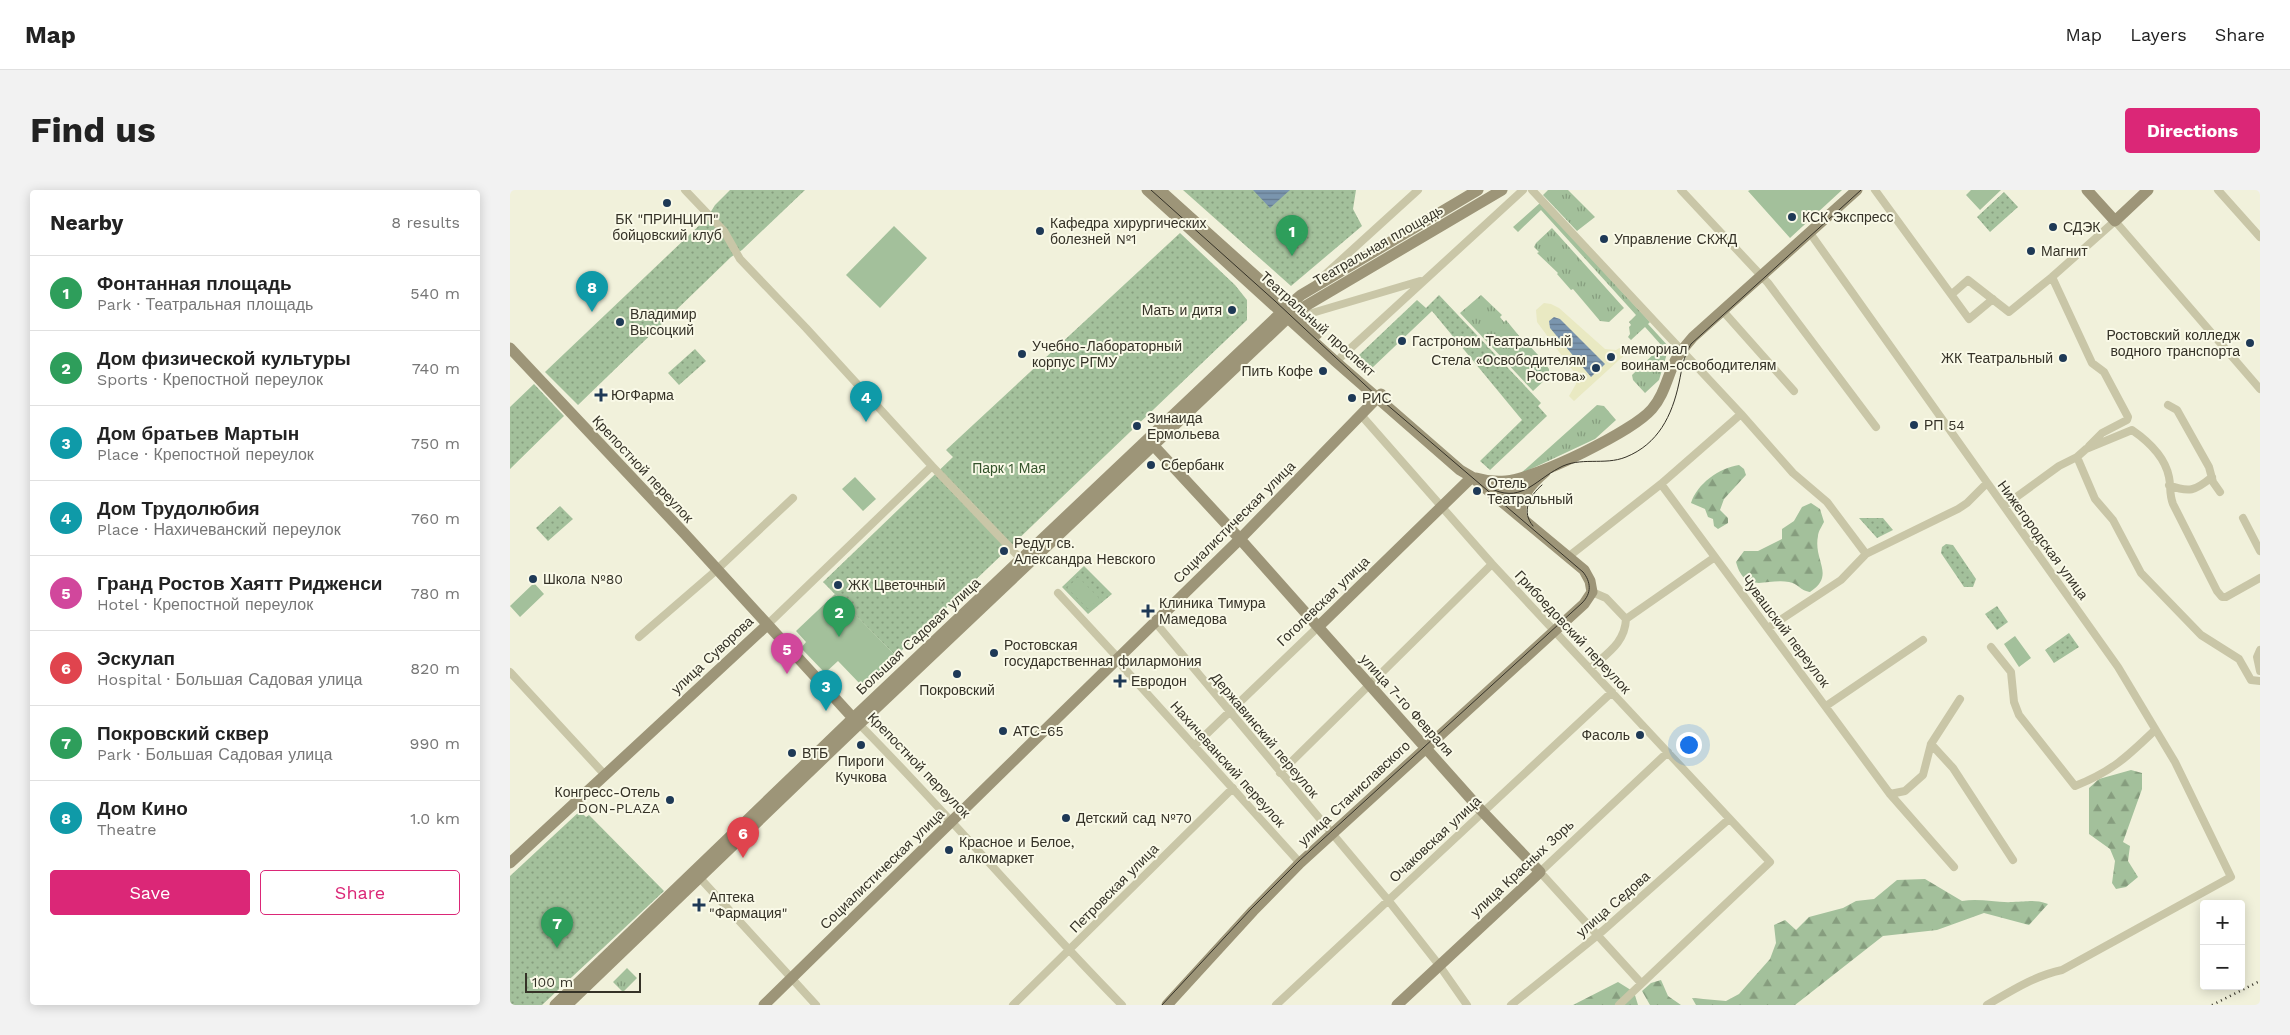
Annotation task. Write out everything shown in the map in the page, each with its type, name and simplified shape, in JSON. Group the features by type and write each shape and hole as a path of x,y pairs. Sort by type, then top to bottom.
{"main road":[{"name":"Театральный проспект","path":"1147,190 1341,357 1379,396"},
{"name":"Театральный проспект","path":"1160,190 1379,396 1464,465 1472,477 1587,574 1592,592"},
{"name":"Театральная площадь","path":"1289,311 1301,295 1478,190"},
{"name":"Театральная площадь","path":"1289,311 1502,190"},
{"path":"1472,477 1488,482 1508,481 1554,465 1617,436 1642,418 1659,399 1682,350 1722,310 1857,190"},
{"path":"2087,190 2115,221 2148,190"},
{"name":"Большая Садовая улица","path":"555,1005 856,721 1153,445 1289,311"},
{"name":"Большая Садовая улица","path":"567,1005 700,877 1021,559 1289,311"},
{"name":"Крепостной переулок","path":"510,348 856,721"},
{"name":"Социалистическая улица","path":"764,1005 1240,538 1379,396"},
{"name":"улица 7-го Февраля","path":"1153,445 1240,538 1369,686 1540,872"},
{"path":"1522,518 1521,505 1527,492 1534,482 1554,465"},
{"name":"Гоголевская улица","path":"1318,627 1472,477"},
{"path":"1493,494 1527,492"},
{"name":"улица Станиславского","path":"1167,1005 1300,863 1553,630 1584,604 1592,592"},
{"name":"улица Суворова","path":"510,863 767,625"},
{"name":"улица Красных Зорь","path":"1397,1005 1540,872"}],"street":[{"path":"685,190 724,231 740,259 832,355 932,466 1021,559"},
{"name":"Театральная площадь","path":"1301,295 1418,190"},
{"path":"1341,357 1523,190"},
{"path":"1532,190 1682,350 1793,473 1827,502 1866,554"},
{"path":"1680,190 1768,283 1876,428"},
{"path":"1875,190 1969,319 1993,299"},
{"path":"2218,190 2260,237"},
{"path":"1952,294 1968,280 2009,312 2115,221 2260,389"},
{"name":"Нижегородская улица","path":"1810,233 2118,667 2175,762 2231,877 2062,970 2047,973 2028,981 1987,1005"},
{"path":"2004,506 2059,466 2077,457 2102,433 2127,420 2128,417 2104,372 2092,363 2052,277"},
{"path":"1289,311 1312,314 1423,280"},
{"path":"1722,310 1794,391"},
{"path":"2168,405 2177,410 2209,467 2220,492"},
{"path":"1568,557 1661,484 1741,414"},
{"name":"Грибоедовский переулок","path":"1361,415 1492,564 1770,862 1641,984"},
{"path":"2086,449 2132,430 2150,444 2160,457 2168,475 2169,492 2173,504 2217,591 2222,597 2226,597 2260,578"},
{"path":"2077,457 2095,498 2113,520 2141,573 2199,633 2234,654 2251,680 2260,681"},
{"name":"улица Суворова","path":"767,625 932,466"},
{"path":"2169,485 2186,491 2202,485 2212,477"},
{"name":"Чувашский переулок","path":"1661,484 1890,794 1954,867"},
{"path":"1768,628 1841,580 1866,554 1958,509 1987,484"},
{"path":"639,637 717,570 793,498"},
{"path":"2243,518 2260,552"},
{"path":"1626,619 1715,557"},
{"path":"1280,773 1492,564"},
{"path":"1590,669 1620,640 1626,631 1626,619 1606,598 1592,592"},
{"name":"Нахичеванский переулок","path":"1058,593 1300,863"},
{"name":"Державинский переулок","path":"1155,622 1388,900 1440,965 1467,1005"},
{"name":"Гоголевская улица","path":"1194,746 1318,627"},
{"path":"1826,706 1923,640"},
{"path":"1991,647 2011,672 2014,702 2019,715 2075,786 2098,777 2121,763 2155,730"},
{"path":"2260,650 2257,658 2260,671"},
{"path":"510,672 605,775"},
{"name":"Очаковская улица","path":"1276,1005 1612,692"},
{"path":"1890,794 1905,791 1923,774 1931,744 1960,699"},
{"name":"Крепостной переулок","path":"856,721 953,821 1069,950 1122,1005"},
{"path":"1931,744 1953,768 2013,860"},
{"name":"улица Красных Зорь","path":"1540,872 1668,752"},
{"name":"Петровская улица","path":"1013,1005 1233,788"},
{"name":"улица Седова","path":"1511,1005 1598,935 1730,819"},
{"name":"улица 7-го Февраля","path":"1540,872 1641,984"},
{"path":"700,877 816,1005"},
{"path":"1619,1005 1641,984"}],"green space":[{"path":"730,190 805,190 742,250 731,257 578,405 545,372 707,218 715,205"},
{"path":"1183,190 1356,190 1353,209 1362,226 1291,286"},
{"path":"1548,190 1568,190 1595,217 1577,231 1543,195"},
{"name":"КСК Экспресс","path":"1842,190 1790,238 1748,191"},
{"path":"1971,190 2001,190 1980,210 1966,195"},
{"path":"2004,192 2018,207 1990,232 1977,217"},
{"path":"1540,203 1650,322 1648,324 1669,347 1659,380 1645,393 1633,380 1632,375 1662,346 1645,327 1631,340 1628,337 1631,325 1629,322 1636,315 1541,210 1518,232 1513,227"},
{"path":"894,226 927,258 880,308 846,275"},
{"path":"1552,228 1624,308 1609,322 1600,321 1573,289 1571,290 1558,273 1537,253 1539,252 1534,247 1536,243"},
{"name":"Парк 1 Мая","path":"1180,233 1235,285 1247,300 1247,320 896,656 823,582 953,457 946,450"},
{"path":"1439,295 1541,403 1538,406 1547,416 1490,470 1480,461 1522,420 1432,311 1372,368 1358,356 1417,300 1426,308"},
{"path":"1481,295 1502,315 1500,317 1504,322 1506,320 1549,369 1549,376 1533,391 1460,313"},
{"path":"695,349 706,361 679,385 668,373"},
{"path":"534,384 564,416 510,469 510,407"},
{"path":"1597,405 1604,406 1616,420 1595,439 1520,474"},
{"path":"1739,465 1744,469 1746,475 1724,499 1720,510 1728,518 1728,523 1718,529 1714,526 1713,519 1708,517 1705,509 1691,503 1698,489 1710,478 1717,473"},
{"path":"855,477 876,499 863,511 842,489"},
{"path":"1811,503 1820,509 1824,522 1819,531 1817,545 1823,573 1822,580 1818,586 1810,592 1789,582 1757,583 1745,578 1736,562 1744,551 1758,551 1782,539 1782,529 1794,521 1802,507"},
{"path":"560,506 573,519 548,541 536,528"},
{"path":"1859,518 1883,518 1893,530 1877,538"},
{"path":"1946,544 1953,545 1976,579 1973,587 1964,587 1941,553 1942,547"},
{"path":"1084,566 1112,594 1088,614 1062,587"},
{"path":"1078,577 1099,598 1088,609 1067,588"},
{"path":"534,583 544,594 520,617 510,606"},
{"path":"835,594 896,656 863,687 838,661 825,673 801,648 806,642 796,631"},
{"path":"1997,606 2008,622 1997,630 1985,614"},
{"path":"2069,633 2079,647 2054,663 2045,650"},
{"path":"2015,636 2031,658 2019,667 2004,644"},
{"path":"2131,770 2142,773 2142,789 2123,842 2130,846 2128,861 2138,877 2126,887 2116,889 2112,883 2115,861 2110,849 2089,834 2089,788 2099,779"},
{"path":"580,811 586,817 589,815 664,891 542,1005 510,1005 510,876"},
{"path":"1925,879 1962,901 2034,901 2048,904 2029,925 1984,913 1937,930 1883,936 1795,1005 1696,1005 1692,998 1726,1001 1739,994 1770,959 1776,943 1774,925 1785,920 1796,930 1809,917 1843,908 1856,901 1874,899 1897,880"},
{"path":"627,968 637,978 623,992 613,982"},
{"path":"1661,980 1668,996 1681,1005 1650,1005 1642,991 1651,983"},
{"path":"1618,982 1634,992 1638,1005 1573,1005"}],"shaded area":[{"name":"мемориал воинам-освободителям","path":"1544,303 1551,304 1559,308 1605,349 1616,350 1625,345 1630,350 1574,401 1569,396 1576,384 1574,372 1537,322 1536,310","holes":["1556,317 1560,319 1596,364 1592,367 1550,328 1549,323"]}],"water":[{"path":"1253,190 1290,190 1270,208"},
{"path":"1554,317 1560,319 1605,364 1601,368 1596,364 1592,367 1596,372 1591,377 1550,328 1549,321"}],"tram line":[{"path":"1151,190 1275,301 1378,397 1583,572 1589,584 1588,595 1582,603 1299,861 1251,909 1162,1005"},
{"path":"1488,487 1499,492 1518,492 1567,464 1618,460 1647,445 1662,428 1668,417 1676,395 1684,358 1691,344 1861,190"},
{"path":"1533,526 1529,521 1528,504 1533,494 1542,485"}],"railway":[{"path":"2212,1005 2260,981"}],"place":[{"name":"БК \"ПРИНЦИП\" бойцовский клуб","path":"667,203"},
{"name":"КСК Экспресс","path":"1792,217"},
{"name":"СДЭК","path":"2053,227"},
{"name":"Кафедра хирургических болезней №1","path":"1040,231"},
{"name":"Управление СКЖД","path":"1604,239"},
{"name":"Магнит","path":"2031,251"},
{"name":"Фонтанная площадь","path":"1292,256"},
{"name":"Мать и дитя","path":"1232,310"},
{"name":"Дом Кино","path":"592,312"},
{"name":"Владимир Высоцкий","path":"620,322"},
{"name":"Гастроном Театральный","path":"1402,341"},
{"name":"Ростовский колледж водного транспорта","path":"2250,343"},
{"name":"Учебно-Лабораторный корпус РГМУ","path":"1022,354"},
{"name":"мемориал воинам-освободителям","path":"1611,357"},
{"name":"ЖК Театральный","path":"2063,358"},
{"name":"Стела «Освободителям Ростова»","path":"1596,368"},
{"name":"Пить Кофе","path":"1323,371"},
{"name":"ЮгФарма","path":"601,395"},
{"name":"РИС","path":"1352,398"},
{"name":"Дом Трудолюбия","path":"866,422"},
{"name":"РП 54","path":"1914,425"},
{"name":"Зинаида Ермольева","path":"1137,426"},
{"name":"Сбербанк","path":"1151,465"},
{"name":"Отель Театральный","path":"1477,491"},
{"name":"Редут св. Александра Невского","path":"1004,551"},
{"name":"Школа №80","path":"533,579"},
{"name":"ЖК Цветочный","path":"838,585"},
{"name":"Клиника Тимура Мамедова","path":"1148,611"},
{"name":"Дом физической культуры","path":"839,637"},
{"name":"Ростовская государственная филармония","path":"994,653"},
{"name":"Гранд Ростов Хаятт Ридженси","path":"787,674"},
{"name":"Покровский","path":"957,674"},
{"name":"Евродон","path":"1120,681"},
{"name":"Дом братьев Мартын","path":"826,711"},
{"name":"АТС-65","path":"1003,731"},
{"name":"Фасоль","path":"1640,735"},
{"name":"Пироги Кучкова","path":"861,745"},
{"name":"ВТБ","path":"792,753"},
{"name":"Конгресс-Отель DON-PLAZA","path":"670,800"},
{"name":"Детский сад №70","path":"1066,818"},
{"name":"Красное и Белое, алкомаркет","path":"949,850"},
{"name":"Эскулап","path":"743,858"},
{"name":"Аптека \"Фармация\"","path":"699,905"},
{"name":"Покровский сквер","path":"557,948"}]}
